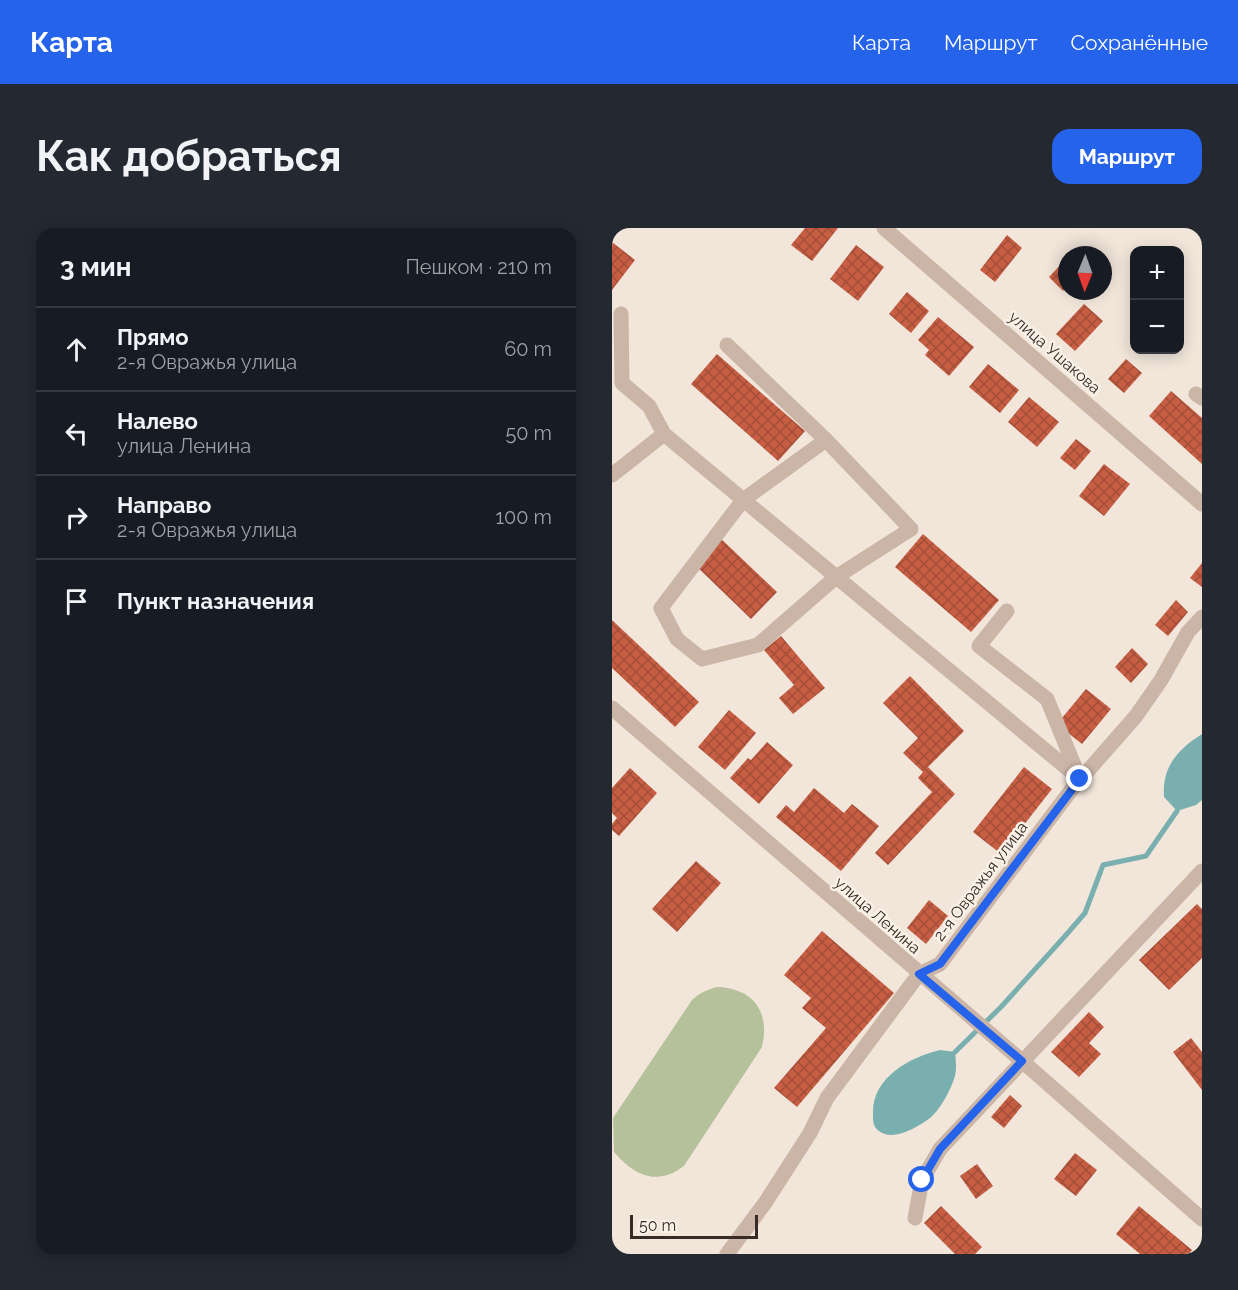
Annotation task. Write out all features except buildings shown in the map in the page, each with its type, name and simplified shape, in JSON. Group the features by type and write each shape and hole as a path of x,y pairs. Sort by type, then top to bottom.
{"street":[{"name":"улица Ушакова","path":"884,228 1202,504"},
{"path":"621,314 621,383 649,406 664,434 1080,779"},
{"path":"727,345 826,440 911,529 836,577 758,645 702,659 677,639 661,608 743,500 826,440"},
{"path":"612,475 664,434"},
{"path":"1007,611 979,646 1047,699 1080,779"},
{"name":"2-я Овражья улица","path":"728,1254 765,1203 810,1133 827,1098 919,974 940,964 1080,779 1136,716 1161,680 1188,632 1202,616"},
{"name":"улица Ленина","path":"612,708 1202,1219"},
{"path":"915,1218 922,1180 940,1149 1202,871"}],"green space":[{"path":"718,987 742,992 757,1005 764,1024 762,1047 684,1166 674,1173 659,1177 644,1175 631,1168 614,1152 613,1118 692,1000"}],"water":[{"path":"1202,734 1202,800 1196,805 1177,811 1164,797 1166,777 1178,753"},
{"path":"940,1050 955,1052 956,1069 950,1089 937,1110 925,1122 905,1132 891,1135 879,1131 873,1122 874,1102 885,1080 905,1064"}],"waterway":[{"path":"955,1052 1001,1007 1085,913 1103,865 1146,856 1177,811"}],"route":[{"path":"922,1180 940,1149 1022,1061 919,974 940,964 1080,779"}]}
